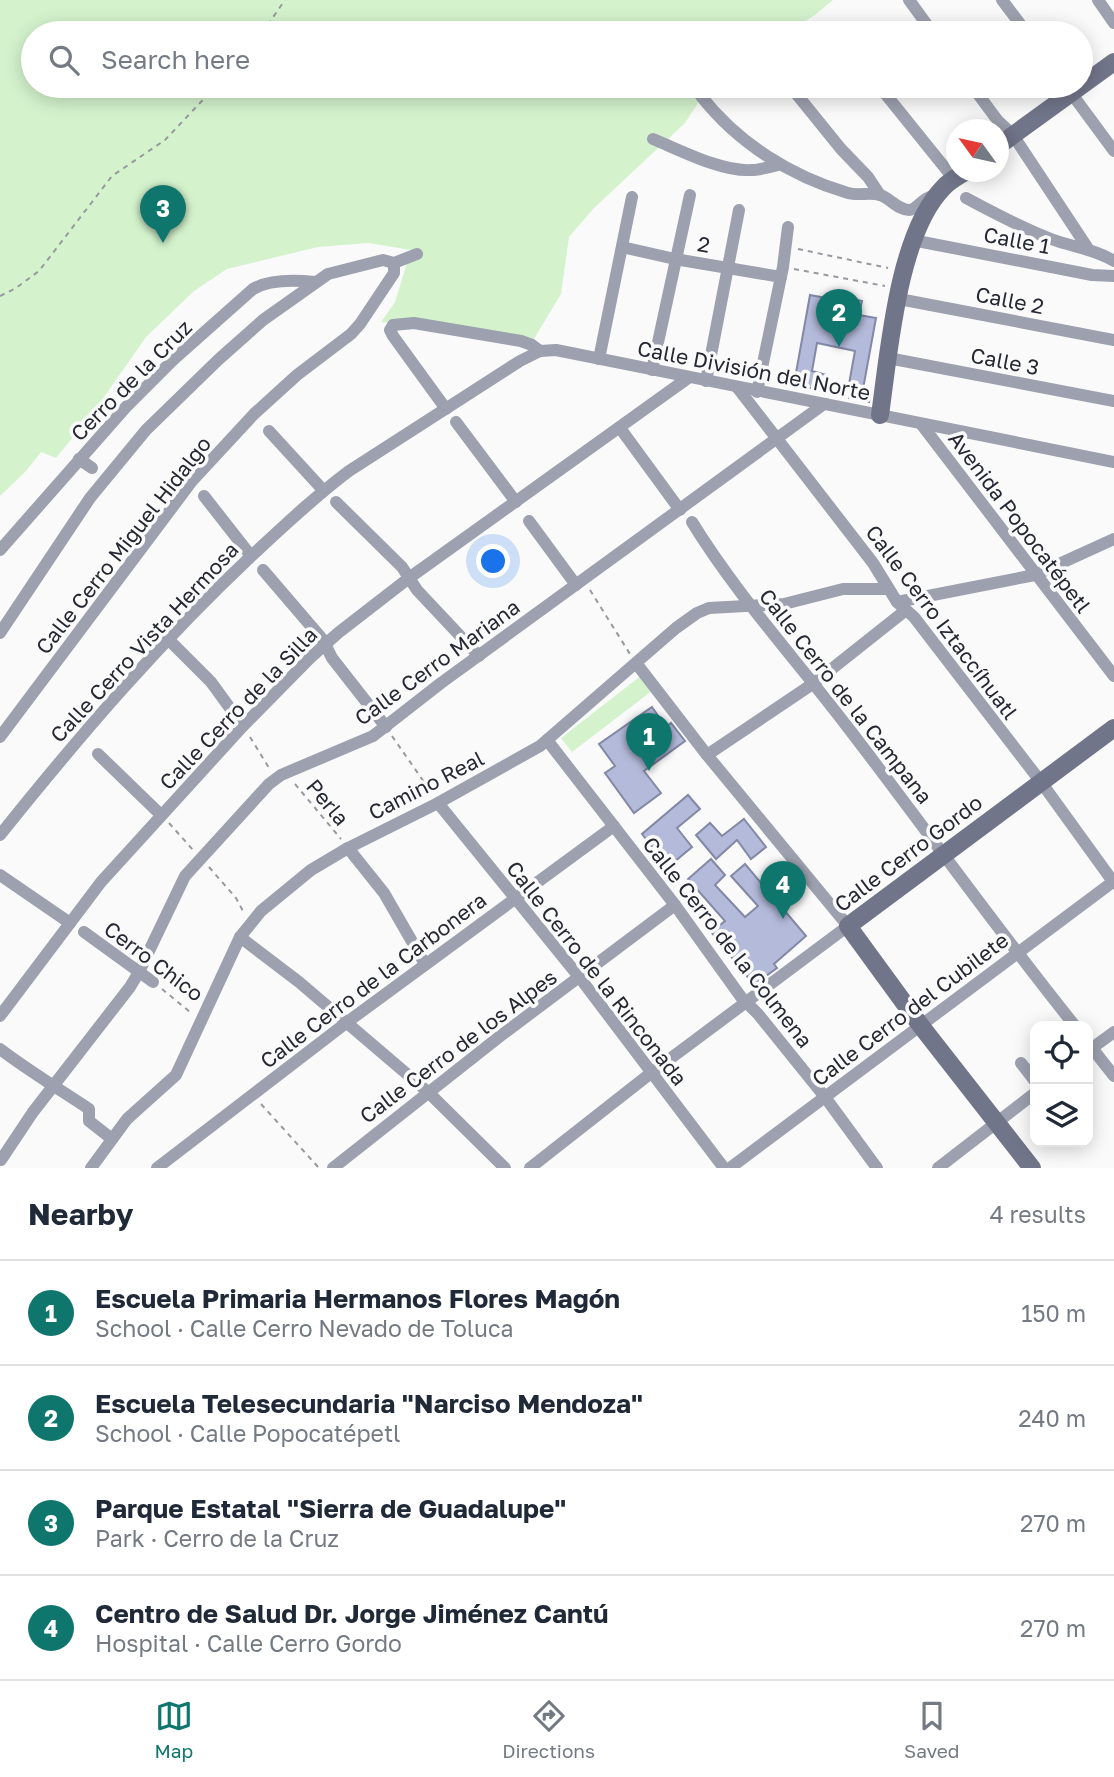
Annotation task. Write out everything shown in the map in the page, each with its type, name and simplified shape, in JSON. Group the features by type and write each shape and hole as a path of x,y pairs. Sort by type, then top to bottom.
{"street":[{"path":"909,0 924,21"},
{"path":"1002,0 1018,21"},
{"path":"1098,0 1114,23"},
{"path":"1093,75 1114,62"},
{"path":"703,98 719,119 778,165 850,194 880,195"},
{"path":"800,98 841,149 868,177 880,195 902,208 911,210 924,199 936,196"},
{"path":"890,98 946,161"},
{"path":"981,98 997,119"},
{"path":"1009,139 1058,98"},
{"path":"1076,98 1114,151"},
{"path":"653,139 740,170 778,165"},
{"path":"1009,145 1089,250"},
{"path":"880,415 900,286 912,240 936,196 950,182"},
{"path":"652,370 690,195"},
{"path":"599,359 632,197"},
{"path":"966,198 1053,240 1089,250 1114,261"},
{"path":"706,381 739,210"},
{"path":"757,392 782,272 788,227"},
{"name":"Calle 1","path":"912,240 1093,275 1114,276"},
{"name":"2","path":"622,247 728,268 782,272"},
{"path":"0,633 90,498 146,430 227,352 263,320 328,274 383,260 394,264 417,254"},
{"name":"Calle Cerro Miguel Hidalgo","path":"0,737 192,481 254,414 351,334 394,272 394,264"},
{"name":"Cerro de la Cruz","path":"0,550 126,407 211,333 260,285 300,280 315,282"},
{"name":"Calle 2","path":"900,286 1114,340"},
{"name":"Calle División del Norte","path":"446,409 390,330 393,326 414,323 521,341 540,351 556,350 1110,461"},
{"name":"Calle Cerro Vista Hermosa","path":"0,835 78,737 168,639 203,602 323,490 520,361 540,351"},
{"name":"Calle 3","path":"888,358 1114,401"},
{"name":"Calle Cerro de la Silla","path":"0,1016 101,882 243,726 325,643 409,578 688,378"},
{"name":"Calle Cerro Iztaccíhuatl","path":"737,387 873,563 888,589 1041,782 1114,882"},
{"name":"Calle Cerro Mariana","path":"0,1160 139,972 186,876 200,858 281,776 373,736 824,404"},
{"path":"456,422 516,502"},
{"name":"Avenida Popocatépetl","path":"922,425 1114,676"},
{"path":"620,428 680,510"},
{"path":"269,432 323,490"},
{"path":"79,459 92,467"},
{"path":"1110,461 1114,472"},
{"path":"204,496 251,556"},
{"path":"336,502 402,567 417,590 479,656"},
{"path":"529,520 576,585"},
{"name":"Calle Cerro de la Campana","path":"692,522 751,607 814,683 944,853 1016,953 1071,1021"},
{"path":"706,755 814,683 902,606 1035,575 1114,539"},
{"path":"263,570 325,643 332,658 386,727"},
{"name":"Camino Real","path":"91,1168 128,1118 176,1075 249,923 311,870 348,848 438,803 547,740 698,613 709,608 784,604 843,589 888,589"},
{"path":"168,639 211,682 243,726"},
{"path":"636,663 706,755 848,926 921,1026 1032,1168"},
{"name":"Calle Cerro Gordo","path":"530,1168 651,1073 1114,728"},
{"name":"Calle Cerro de la Colmena","path":"547,740 747,1002 825,1097 877,1168"},
{"path":"98,754 161,815"},
{"name":"Calle Cerro de la Rinconada","path":"438,803 580,978 724,1168"},
{"name":"Calle Cerro de la Carbonera","path":"157,1168 425,964 614,827"},
{"path":"348,848 384,892 425,964"},
{"path":"0,875 70,923"},
{"name":"Calle Cerro del Cubilete","path":"730,1168 1114,882"},
{"name":"Calle Cerro de los Alpes","path":"332,1168 675,905"},
{"name":"Cerro Chico","path":"84,932 153,982"},
{"path":"240,937 299,982 428,1092 505,1168"},
{"path":"1093,1045 1114,1032"},
{"path":"0,1049 38,1078 54,1085 89,1109 89,1121 112,1139"},
{"path":"1093,1052 1114,1076"},
{"path":"1021,1063 1030,1075"},
{"path":"938,1168 1030,1097"},
{"path":"0,1160 6,1168"}],"path":[{"path":"270,21 285,0"},
{"path":"0,296 16,288 38,271 112,176 164,140 204,98"},
{"path":"786,247 900,286"},
{"path":"782,272 900,286"},
{"path":"576,585 589,589 636,663"},
{"name":"Perla","path":"243,726 281,776 348,848"},
{"path":"386,727 438,803"},
{"name":"Cerro Chico","path":"153,982 202,1021"},
{"path":"252,1095 319,1168"}],"green space":[{"path":"0,0 833,0 805,21 21,21 21,98 701,98 685,123 594,208 569,237 561,294 532,342 381,322 395,302 411,250 368,243 318,247 227,269 194,291 146,337 95,410 56,458 41,452 0,496"},
{"path":"642,675 653,690 572,752 561,738"}],"building":[{"path":"810,295 842,301 843,297 862,301 859,315 876,318 863,389 871,391 869,402 849,398 855,351 817,343 812,371 826,375 822,391 794,384"},
{"path":"652,707 666,727 671,723 685,741 644,771 661,793 634,813 605,773 615,766 599,744"},
{"path":"688,795 700,809 677,828 692,847 668,867 642,834"},
{"path":"744,819 766,847 751,859 737,840 716,859 696,835 710,823 722,836"},
{"path":"711,859 725,875 715,885 745,917 758,906 731,876 745,864 806,936 774,964 777,968 754,985 711,932 725,921 688,879"}],"place":[{"name":"Parque Estatal \"Sierra de Guadalupe\"","path":"163,243"},
{"name":"Escuela Telesecundaria \"Narciso Mendoza\"","path":"839,347"},
{"name":"Escuela Primaria Hermanos Flores Magón","path":"649,771"},
{"name":"Centro de Salud Dr. Jorge Jiménez Cantú","path":"783,919"}]}
